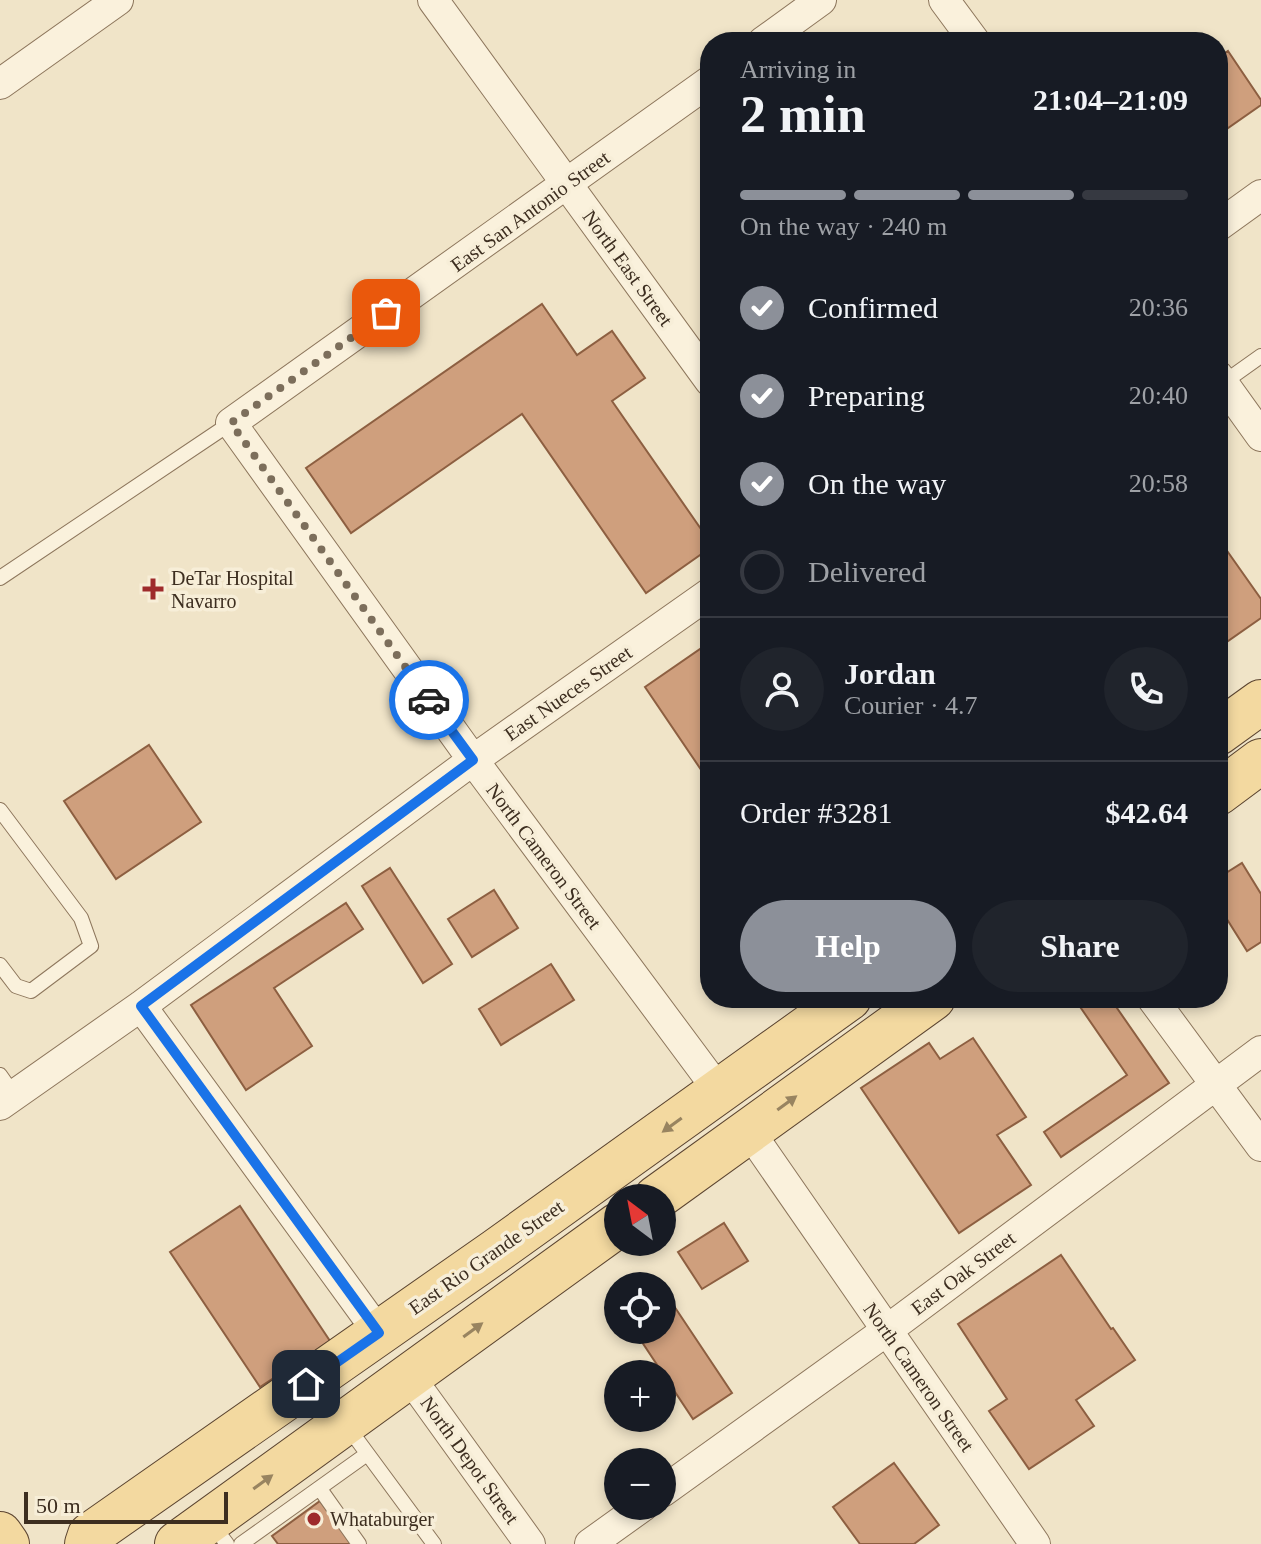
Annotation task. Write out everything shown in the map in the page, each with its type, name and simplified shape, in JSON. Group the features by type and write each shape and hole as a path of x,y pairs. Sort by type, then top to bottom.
{"main road":[{"path":"1228,726 1261,702"},
{"path":"1228,786 1261,761"},
{"name":"East Rio Grande Street","path":"87,1544 90,1535 835,1008"},
{"path":"675,1184 919,1008"},
{"path":"214,1538 356,1438 409,1376 604,1235"},
{"path":"0,1534 7,1544"}],"street":[{"path":"0,84 118,0"},
{"name":"North East Street","path":"433,0 700,367"},
{"path":"777,32 821,0"},
{"path":"944,0 968,32"},
{"name":"East San Antonio Street","path":"231,423 700,88"},
{"path":"1228,219 1261,195"},
{"path":"1228,391 1261,436"},
{"name":"North Cameron Street","path":"231,423 473,760 719,1091"},
{"name":"East Nueces Street","path":"5,1091 141,1006 473,760 700,600"},
{"path":"141,1006 379,1333"},
{"path":"1159,1008 1261,1146"},
{"name":"East Oak Street","path":"676,1482 886,1331 1261,1051"},
{"name":"North Cameron Street","path":"749,1131 1035,1544"},
{"name":"North Depot Street","path":"409,1376 530,1544"},
{"path":"590,1544 623,1520"}],"lane":[{"path":"1228,375 1261,356"},
{"path":"0,578 231,423"},
{"path":"0,810 81,918 91,946 31,991 16,986 0,965"},
{"path":"214,1538 320,1489 356,1438 434,1544"},
{"path":"320,1489 359,1544"}],"building":[{"path":"1228,51 1261,100 1261,105 1228,128"},
{"path":"542,304 577,355 612,331 645,378 612,401 700,528 700,555 646,593 522,414 351,533 306,468"},
{"path":"1228,552 1261,599 1261,618 1228,641"},
{"path":"700,649 700,768 645,687"},
{"path":"149,745 201,822 116,879 64,801"},
{"path":"1242,863 1261,894 1261,942 1247,951 1228,921 1228,872"},
{"path":"390,868 452,964 423,983 362,886"},
{"path":"494,890 518,928 472,957 448,919"},
{"path":"346,903 363,929 274,988 312,1046 246,1090 191,1005"},
{"path":"551,964 574,1000 501,1045 479,1009"},
{"path":"1081,1008 1117,1008 1169,1083 1061,1157 1044,1132 1127,1075"},
{"path":"973,1038 1026,1117 997,1135 1031,1185 959,1233 861,1088 929,1043 940,1059"},
{"path":"240,1206 330,1341 260,1387 170,1252"},
{"path":"724,1223 748,1261 702,1289 678,1252"},
{"path":"1061,1255 1135,1360 1076,1400 1094,1426 1029,1469 989,1411 1007,1399 958,1324"},
{"path":"676,1309 732,1393 693,1419 676,1393 676,1360 654,1360 643,1344 676,1344"},
{"path":"894,1463 939,1525 914,1544 860,1544 833,1507"},
{"name":"Whataburger","path":"320,1501 352,1544 278,1544 272,1536"}],"way so far":[{"path":"386,313 231,423 429,700"}],"place":[{"name":"DeTar Hospital Navarro","path":"153,589"},
{"name":"Whataburger","path":"314,1519"}],"route":[{"path":"306,1384 379,1333 141,1006 473,760 429,700"}]}
